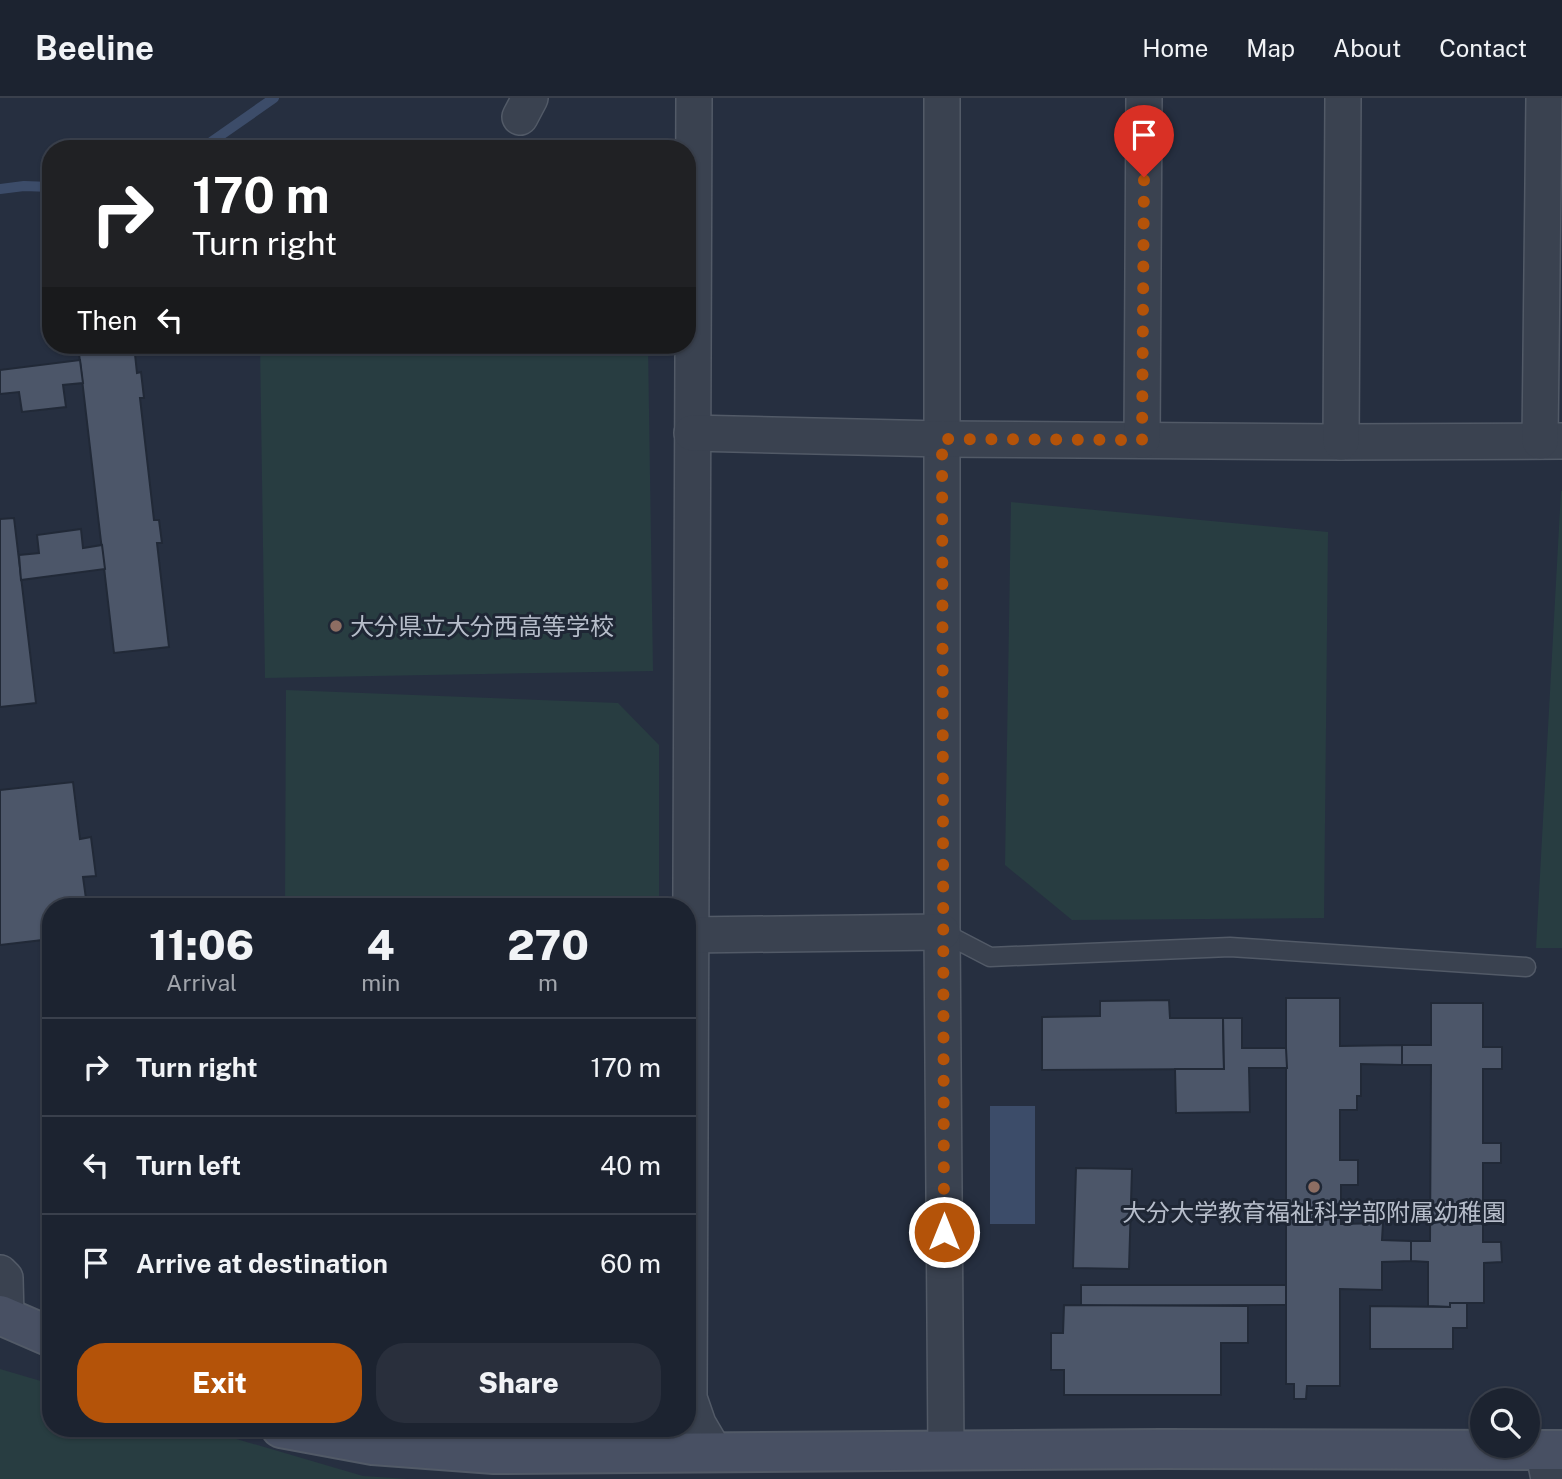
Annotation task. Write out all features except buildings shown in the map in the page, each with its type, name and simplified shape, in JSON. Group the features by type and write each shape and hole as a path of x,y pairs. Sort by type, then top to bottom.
{"street":[{"path":"694,98 694,140"},
{"path":"942,98 942,932 946,1451"},
{"path":"1142,440 1144,98"},
{"path":"1340,442 1343,98"},
{"path":"692,433 942,439 1551,441 1545,98"},
{"path":"690,898 692,354"},
{"path":"696,935 942,932"},
{"path":"0,1273 5,1279 3,1316 42,1333"},
{"path":"696,1418 720,1466"},
{"path":"325,1437 455,1453 720,1466 946,1451 1551,1459"}],"lane":[{"path":"942,932 990,957 1230,947 1526,967"}],"green space":[{"path":"260,354 648,354 653,671 265,678"},
{"path":"1561,491 1562,948 1536,948"},
{"path":"1011,502 1328,532 1324,918 1072,920 1005,865"},
{"path":"286,690 618,703 659,745 659,898 285,898"},
{"path":"0,1369 42,1381 42,1437 230,1437 363,1476 408,1479 0,1479"}],"water":[{"path":"990,1106 1035,1106 1035,1224 990,1224"}],"waterway":[{"path":"214,140 274,98"},
{"path":"0,189 42,187"}],"place":[{"name":"大分県立大分西高等学校","path":"336,626"},
{"name":"大分大学教育福祉科学部附属幼稚園","path":"1314,1187"}],"route":[{"path":"944,1232 942,439 1142,440 1144,177"}]}
